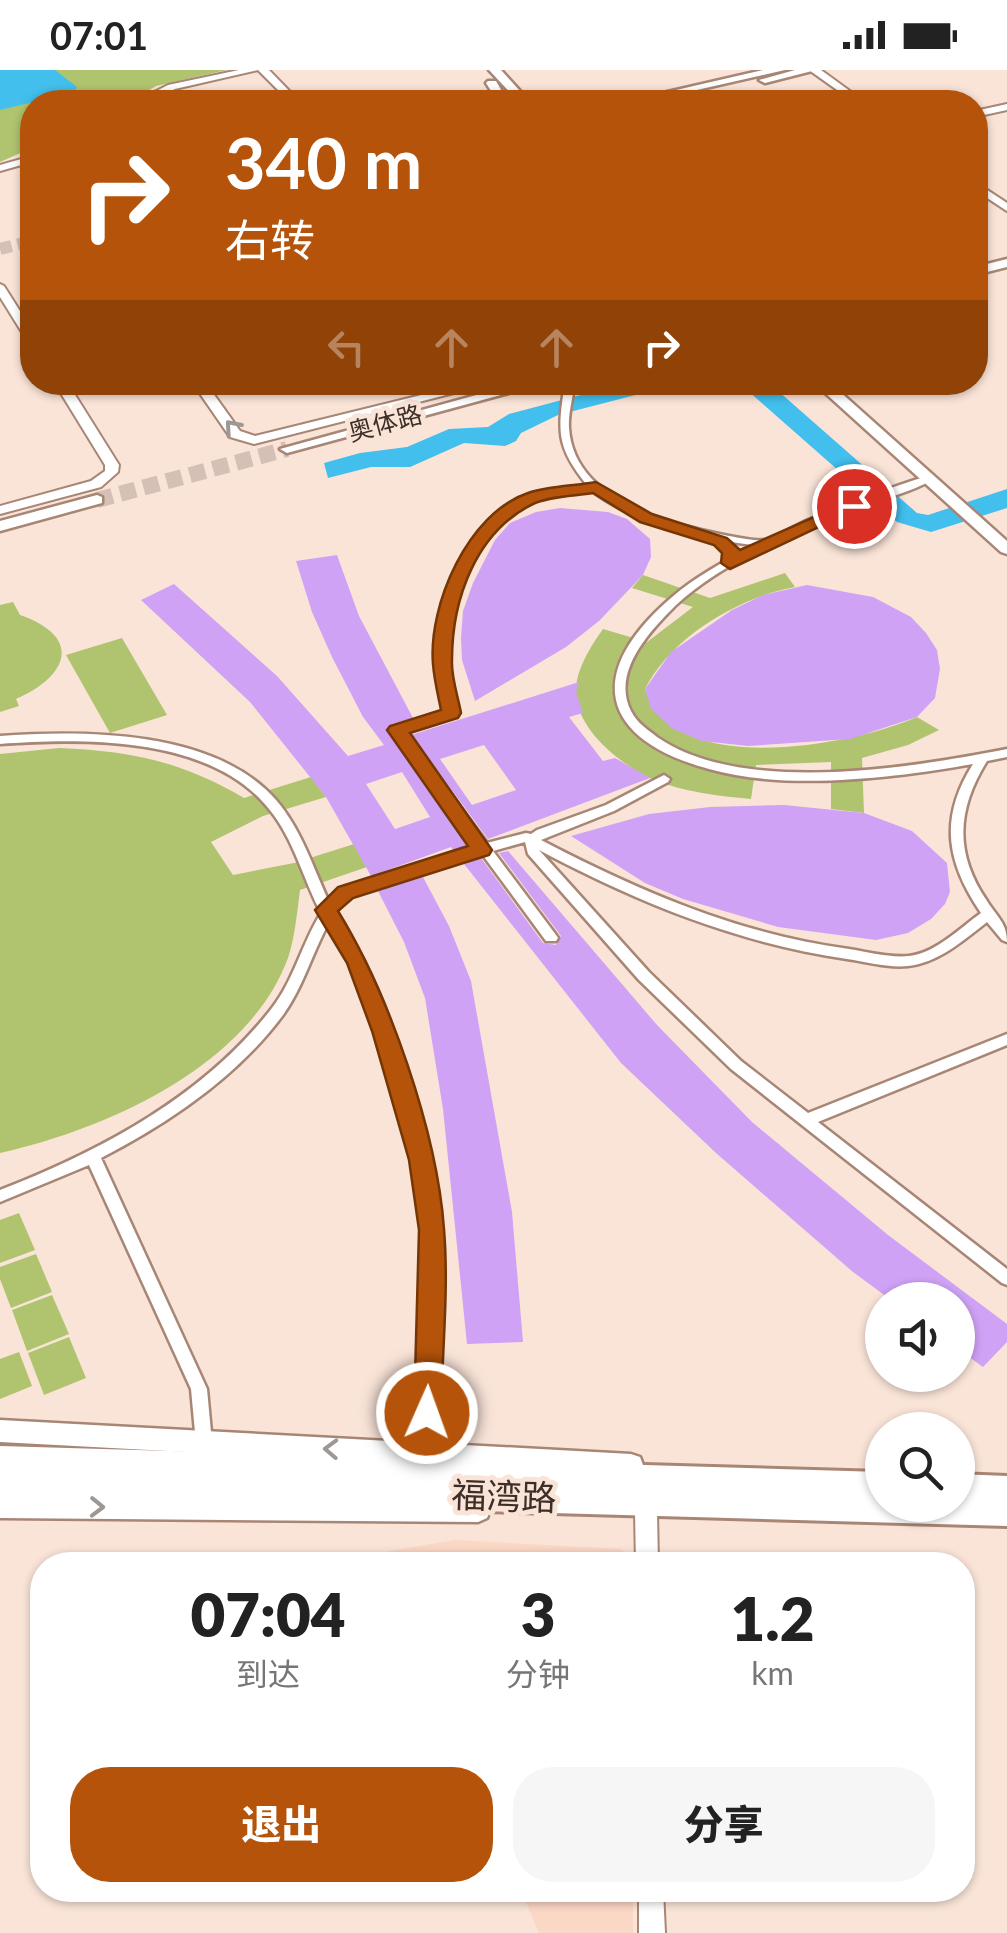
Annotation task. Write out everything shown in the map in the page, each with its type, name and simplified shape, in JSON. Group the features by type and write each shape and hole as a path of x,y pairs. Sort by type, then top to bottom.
{"highway":[{"name":"福湾路","path":"0,1457 865,1485"},
{"name":"福湾路","path":"0,1484 1007,1513"},
{"path":"975,1488 1007,1489"}],"main road":[{"path":"480,70 493,77"},
{"path":"686,90 779,70"},
{"path":"718,90 812,70"},
{"name":"奥体路","path":"457,395 284,446 490,395"},
{"path":"834,395 928,479 964,502"},
{"path":"852,395 981,517 1007,548"},
{"path":"0,513 94,496 0,526"},
{"path":"981,517 1007,531"},
{"path":"0,1432 865,1475"},
{"path":"975,1479 1007,1480"},
{"path":"0,1506 646,1510 1007,1522"}],"street":[{"path":"166,90 254,70"},
{"path":"264,70 283,90"},
{"path":"812,70 842,90"},
{"path":"0,288 20,320"},
{"path":"0,513 96,484 112,469 68,395"},
{"path":"207,395 235,434 254,440 437,395"},
{"path":"568,395 565,438 572,458 596,487 646,518 712,538 765,544"},
{"path":"928,479 765,544 730,563 661,614 629,655 618,686 622,706 634,725 654,743 681,756 746,771 844,774 928,767 1007,753"},
{"path":"550,938 397,730 452,713 442,661 450,600 470,552 497,519 531,498 596,487"},
{"path":"712,538 729,548 733,556 730,563"},
{"path":"0,740 84,738 148,744 198,758 240,778 260,791 279,813 326,910 358,962 384,1031 422,1160 432,1230 426,1452"},
{"path":"983,758 960,797 955,820 968,880 988,915 1007,937"},
{"path":"928,767 952,779 960,797"},
{"path":"532,840 541,833 610,808 664,779"},
{"path":"0,1196 93,1157 200,1087 256,1036 277,1011 299,976 326,910 346,892 526,837 680,911 753,938 827,952 910,961 944,946 988,915"},
{"path":"532,840 533,850 644,976 736,1065 1007,1278"},
{"path":"807,1120 1007,1038"},
{"path":"93,1157 198,1389 204,1443"},
{"path":"646,1510 647,1552"},
{"path":"652,1902 652,1933"}],"shaded area":[{"path":"454,1540 625,1552 385,1552"},
{"path":"526,1902 633,1902 633,1933 539,1933"}],"green space":[{"path":"0,70 227,70 149,90 20,90 20,153 0,162"},
{"path":"785,573 795,587 752,600 709,622 672,653 645,689 662,717 690,735 726,745 809,745 851,738 917,717 939,730 908,745 862,758 864,813 831,809 831,762 756,765 751,799 701,793 664,783 640,773 603,745 578,707 578,676 603,629 647,642 693,607 632,588 643,575 710,598"},
{"path":"13,602 20,615 53,634 62,657 48,679 16,699 19,706 0,712 0,605"},
{"path":"122,638 167,715 110,733 66,655"},
{"path":"59,748 155,760 199,775 244,798 311,777 326,797 263,816 211,842 233,875 294,863 354,844 367,867 300,890 288,958 268,997 241,1031 207,1062 126,1110 83,1128 0,1153 0,754"},
{"path":"19,1213 35,1250 0,1263 0,1220"},
{"path":"36,1254 52,1292 11,1308 0,1279 0,1267"},
{"path":"52,1295 69,1334 27,1351 12,1310"},
{"path":"69,1337 86,1378 44,1395 28,1353"},
{"path":"19,1352 32,1386 0,1399 0,1359"}],"water":[{"path":"0,70 55,70 77,87 20,90 20,105 0,110"},
{"path":"581,395 636,395 558,415 521,433 516,441 505,446 464,443 410,467 371,467 328,478 324,463 360,453 407,447 449,429 488,427 509,414"},
{"path":"753,395 783,395 917,513 928,515 1007,489 1007,508 931,532 897,522"}],"building":[{"path":"560,508 608,512 627,519 650,539 651,557 643,575 599,621 566,647 475,701 462,660 461,638 463,611 473,583 495,540 510,523 536,512"},
{"path":"337,555 359,616 413,718 392,724 388,733 470,845 453,850 451,847 371,876 326,797 250,702 141,600 174,584 277,676 348,756 384,745 363,717 332,657 296,561","holes":["402,772 430,817 395,829 366,784"]},
{"path":"807,585 873,597 911,617 926,633 937,650 940,669 935,698 917,717 850,739 748,746 702,741 673,729 651,709 645,689 671,652 732,610 763,595"},
{"path":"579,682 576,692 583,713 569,717 603,761 615,758 650,778 488,839 411,735","holes":["484,745 516,790 472,805 440,759"]},
{"path":"784,805 864,813 912,831 947,863 950,892 945,904 931,919 908,933 876,940 778,927 683,899 645,883 571,836 649,814"},
{"path":"508,851 657,1025 752,1122 951,1282 867,1282 716,1153 621,1063 464,864 481,858 543,943 556,945 561,936 499,853"},
{"path":"423,877 449,926 471,981 512,1212 523,1342 467,1344 443,1109 425,998 404,942 378,891"},
{"path":"975,1300 1007,1324 1007,1342 983,1367 975,1361"}],"tunnel":[{"path":"0,249 20,244"},
{"path":"97,500 287,449"}],"route":[{"path":"427,1413 432,1230 422,1160 384,1031 358,962 326,910 346,892 482,850 397,730 452,713 442,661 444,627 454,587 470,552 497,519 531,498 596,487 646,518 721,542 732,551 730,563 854,506"}]}
